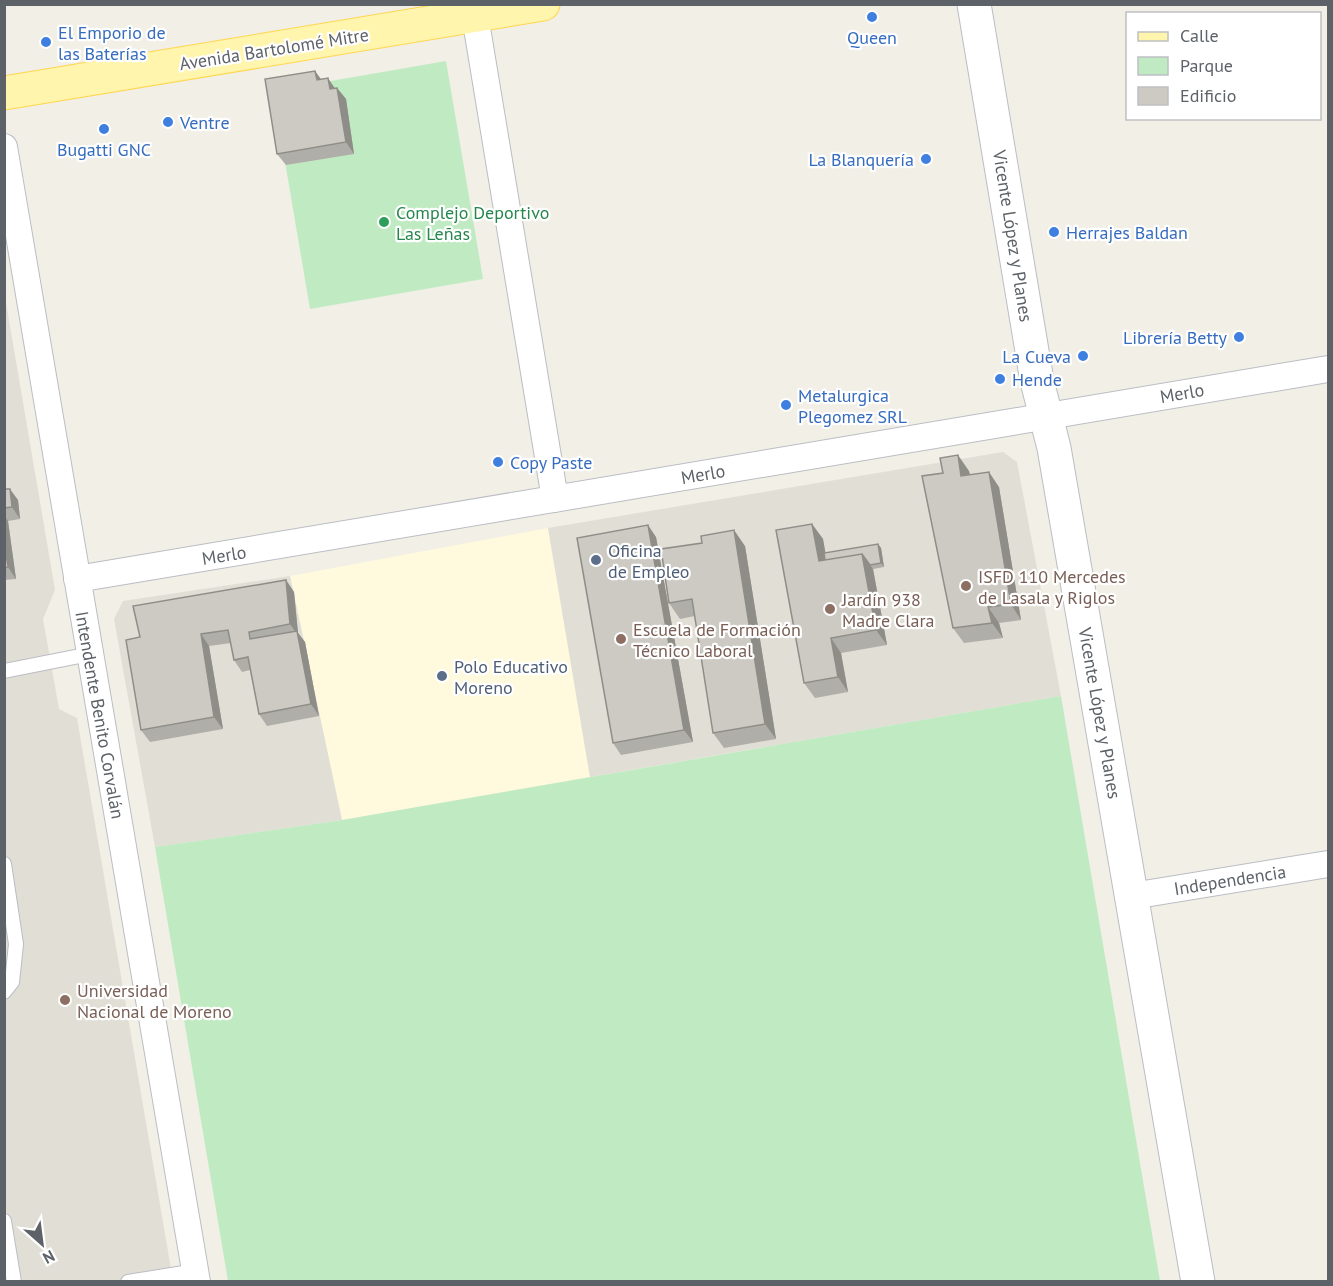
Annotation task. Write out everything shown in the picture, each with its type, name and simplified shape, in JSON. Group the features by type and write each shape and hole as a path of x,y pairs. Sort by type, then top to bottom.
{"main road":[{"name":"Avenida Bartolomé Mitre","path":"4,93 474,10 543,4"}],"street":[{"name":"Vicente López y Planes","path":"974,4 1037,381 1057,460 1198,1281"},
{"path":"474,10 555,499"},
{"name":"Intendente Benito Corvalán","path":"4,147 196,1276"},
{"name":"Merlo","path":"77,579 1329,369"},
{"name":"Independencia","path":"1132,896 1329,864"}],"lane":[{"path":"4,671 90,654"},
{"path":"4,864 16,944 12,982 4,992"},
{"path":"4,1221 14,1281"},
{"path":"128,1281 196,1276"}],"shaded area":[{"name":"Universidad Nacional de Moreno","path":"4,291 55,590 43,619 59,709 77,718 173,1281 5,1281"},
{"path":"1003,452 1017,462 1061,696 590,777 548,528"},
{"name":"Polo Educativo Moreno","path":"548,528 590,777 342,820 290,576"},
{"path":"290,576 342,820 155,847 114,619 123,601"}],"green space":[{"name":"Complejo Deportivo Las Leñas","path":"446,61 483,279 310,309 273,91"},
{"path":"1061,696 1160,1281 228,1281 155,847 342,820"}],"building":[{"path":"315,71 317,80 328,78 330,89 337,88 346,142 277,154 265,79"},
{"path":"958,455 961,476 989,472 1011,604 988,607 992,623 953,628 922,476 943,473 940,458"},
{"path":"4,489 10,489 12,507 4,508"},
{"path":"812,524 819,561 862,554 876,630 831,638 838,677 804,683 776,530"},
{"path":"648,525 684,730 613,743 577,538"},
{"path":"734,530 765,724 713,733 692,599 669,603 661,549 702,543 701,536"},
{"path":"4,543 8,567 4,568"},
{"path":"878,544 881,563 870,565 862,554 825,560 824,553"},
{"path":"286,580 290,624 249,632 250,639 297,631 311,704 259,714 248,657 234,660 228,630 201,634 214,717 141,730 126,640 140,637 133,606"}],"place":[{"name":"Queen","path":"872,17"},
{"name":"El Emporio de las Baterías","path":"46,42"},
{"name":"Ventre","path":"168,122"},
{"name":"Bugatti GNC","path":"104,129"},
{"name":"La Blanquería","path":"926,159"},
{"name":"Complejo Deportivo Las Leñas","path":"384,222"},
{"name":"Herrajes Baldan","path":"1054,232"},
{"name":"Librería Betty","path":"1239,337"},
{"name":"La Cueva","path":"1083,356"},
{"name":"Hende","path":"1000,379"},
{"name":"Metalurgica Plegomez SRL","path":"786,405"},
{"name":"Copy Paste","path":"498,462"},
{"name":"Oficina de Empleo","path":"596,560"},
{"name":"ISFD 110 Mercedes de Lasala y Riglos","path":"966,586"},
{"name":"Jardín 938 Madre Clara","path":"830,609"},
{"name":"Escuela de Formación Técnico Laboral","path":"621,639"},
{"name":"Polo Educativo Moreno","path":"442,676"},
{"name":"Universidad Nacional de Moreno","path":"65,1000"}]}
